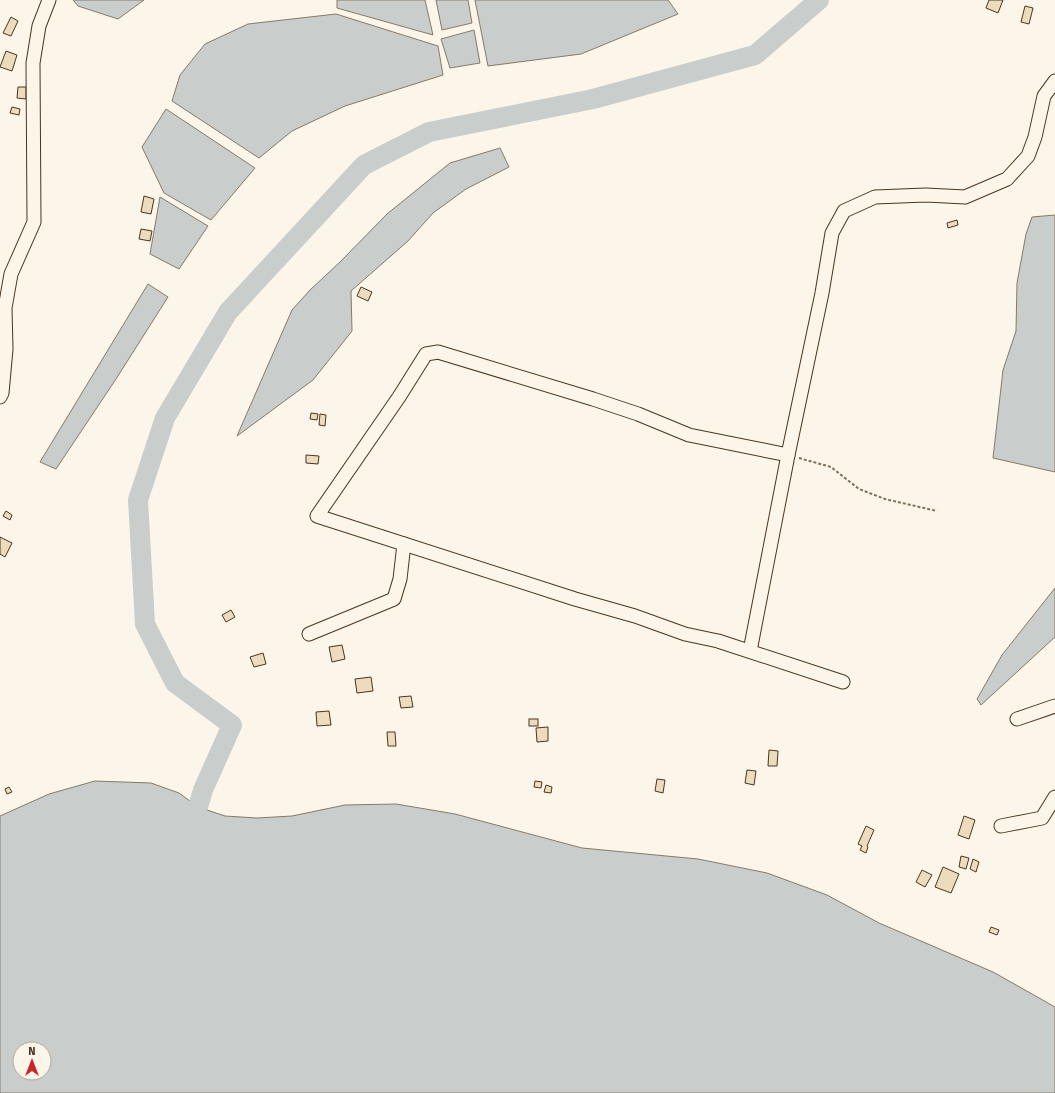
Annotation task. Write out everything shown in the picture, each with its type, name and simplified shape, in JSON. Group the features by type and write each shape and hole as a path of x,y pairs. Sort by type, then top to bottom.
{"street":[{"path":"0,397 2,393 6,348 4,308 10,274 34,222 33,63 39,26 50,0"},
{"path":"750,651 788,455 822,294 832,233 844,210 875,197 926,195 966,197 1006,179 1028,156 1035,137 1044,96 1055,81"},
{"path":"788,455 689,435 638,414 593,398 438,352 426,354 399,397 317,516 635,616 685,634 718,641 843,682"},
{"path":"309,634 394,600 400,579 404,544"},
{"path":"1017,719 1055,706"},
{"path":"1000,826 1042,818 1055,797"}],"path":[{"path":"788,455 831,467 859,489 885,499 937,512"}],"shaded area":[{"path":"73,0 144,0 118,19 78,6"},
{"path":"337,0 425,0 433,35 337,8"},
{"path":"436,0 468,0 472,23 442,30"},
{"path":"475,0 668,0 678,14 581,54 488,66"},
{"path":"336,14 438,46 443,75 345,106 292,131 259,158 172,101 180,75 205,44 248,24"},
{"path":"474,30 480,63 450,68 441,39"},
{"path":"166,109 255,168 211,220 164,193 142,147"},
{"path":"500,148 509,167 466,189 433,213 408,241 351,291 352,331 313,380 237,436 292,310 310,290 387,214 450,163"},
{"path":"160,197 208,226 179,269 150,254"},
{"path":"1055,215 1055,472 993,458 1003,370 1016,331 1017,283 1026,234 1032,217"},
{"path":"148,284 168,297 56,469 40,462"},
{"path":"1055,588 1055,637 981,705 977,699 1002,655"},
{"path":"95,781 151,783 179,793 198,807 225,816 257,818 292,816 345,805 396,804 455,814 582,848 698,859 767,873 827,895 879,923 993,972 1055,1007 1055,1093 0,1093 0,816 49,794"}],"building":[{"path":"989,0 1003,0 998,13 986,8"},
{"path":"1025,6 1033,8 1029,24 1021,22"},
{"path":"11,17 18,21 11,36 3,33"},
{"path":"6,51 17,55 12,71 0,67"},
{"path":"18,87 26,87 26,99 17,98"},
{"path":"12,107 20,109 19,115 10,113"},
{"path":"144,196 154,199 151,214 141,212"},
{"path":"957,220 958,225 948,228 947,223"},
{"path":"141,229 152,231 150,241 139,239"},
{"path":"361,287 372,292 368,301 357,296"},
{"path":"311,413 318,414 317,420 310,419"},
{"path":"320,414 326,415 325,426 319,425"},
{"path":"306,455 319,456 318,464 306,463"},
{"path":"6,511 12,515 10,520 3,516"},
{"path":"0,537 12,543 5,557 0,554"},
{"path":"231,610 235,617 226,622 222,615"},
{"path":"342,645 345,659 332,662 329,647"},
{"path":"263,653 266,664 254,667 250,657"},
{"path":"371,677 373,691 357,693 355,679"},
{"path":"411,696 413,707 401,708 399,697"},
{"path":"329,711 331,725 317,726 316,712"},
{"path":"529,719 538,719 538,726 529,726"},
{"path":"548,727 548,741 537,742 536,728"},
{"path":"387,732 395,732 396,746 388,746"},
{"path":"769,750 778,751 777,766 768,766"},
{"path":"747,770 756,771 754,785 745,783"},
{"path":"657,779 665,780 663,793 655,791"},
{"path":"535,781 542,782 541,788 534,787"},
{"path":"546,785 552,787 551,793 544,792"},
{"path":"9,787 12,792 7,794 5,789"},
{"path":"964,816 975,820 969,839 958,835"},
{"path":"866,826 874,830 867,846 866,853 860,850 862,846 858,844"},
{"path":"961,856 969,858 966,869 959,867"},
{"path":"973,859 979,862 976,872 970,869"},
{"path":"943,867 959,874 951,893 935,887"},
{"path":"922,870 932,875 925,887 916,882"},
{"path":"991,927 999,930 997,935 989,932"}],"waterway":[{"path":"198,807 203,790 232,725 175,683 145,624 138,500 165,418 228,312 364,165 429,132 593,99 755,55 819,0"}]}
